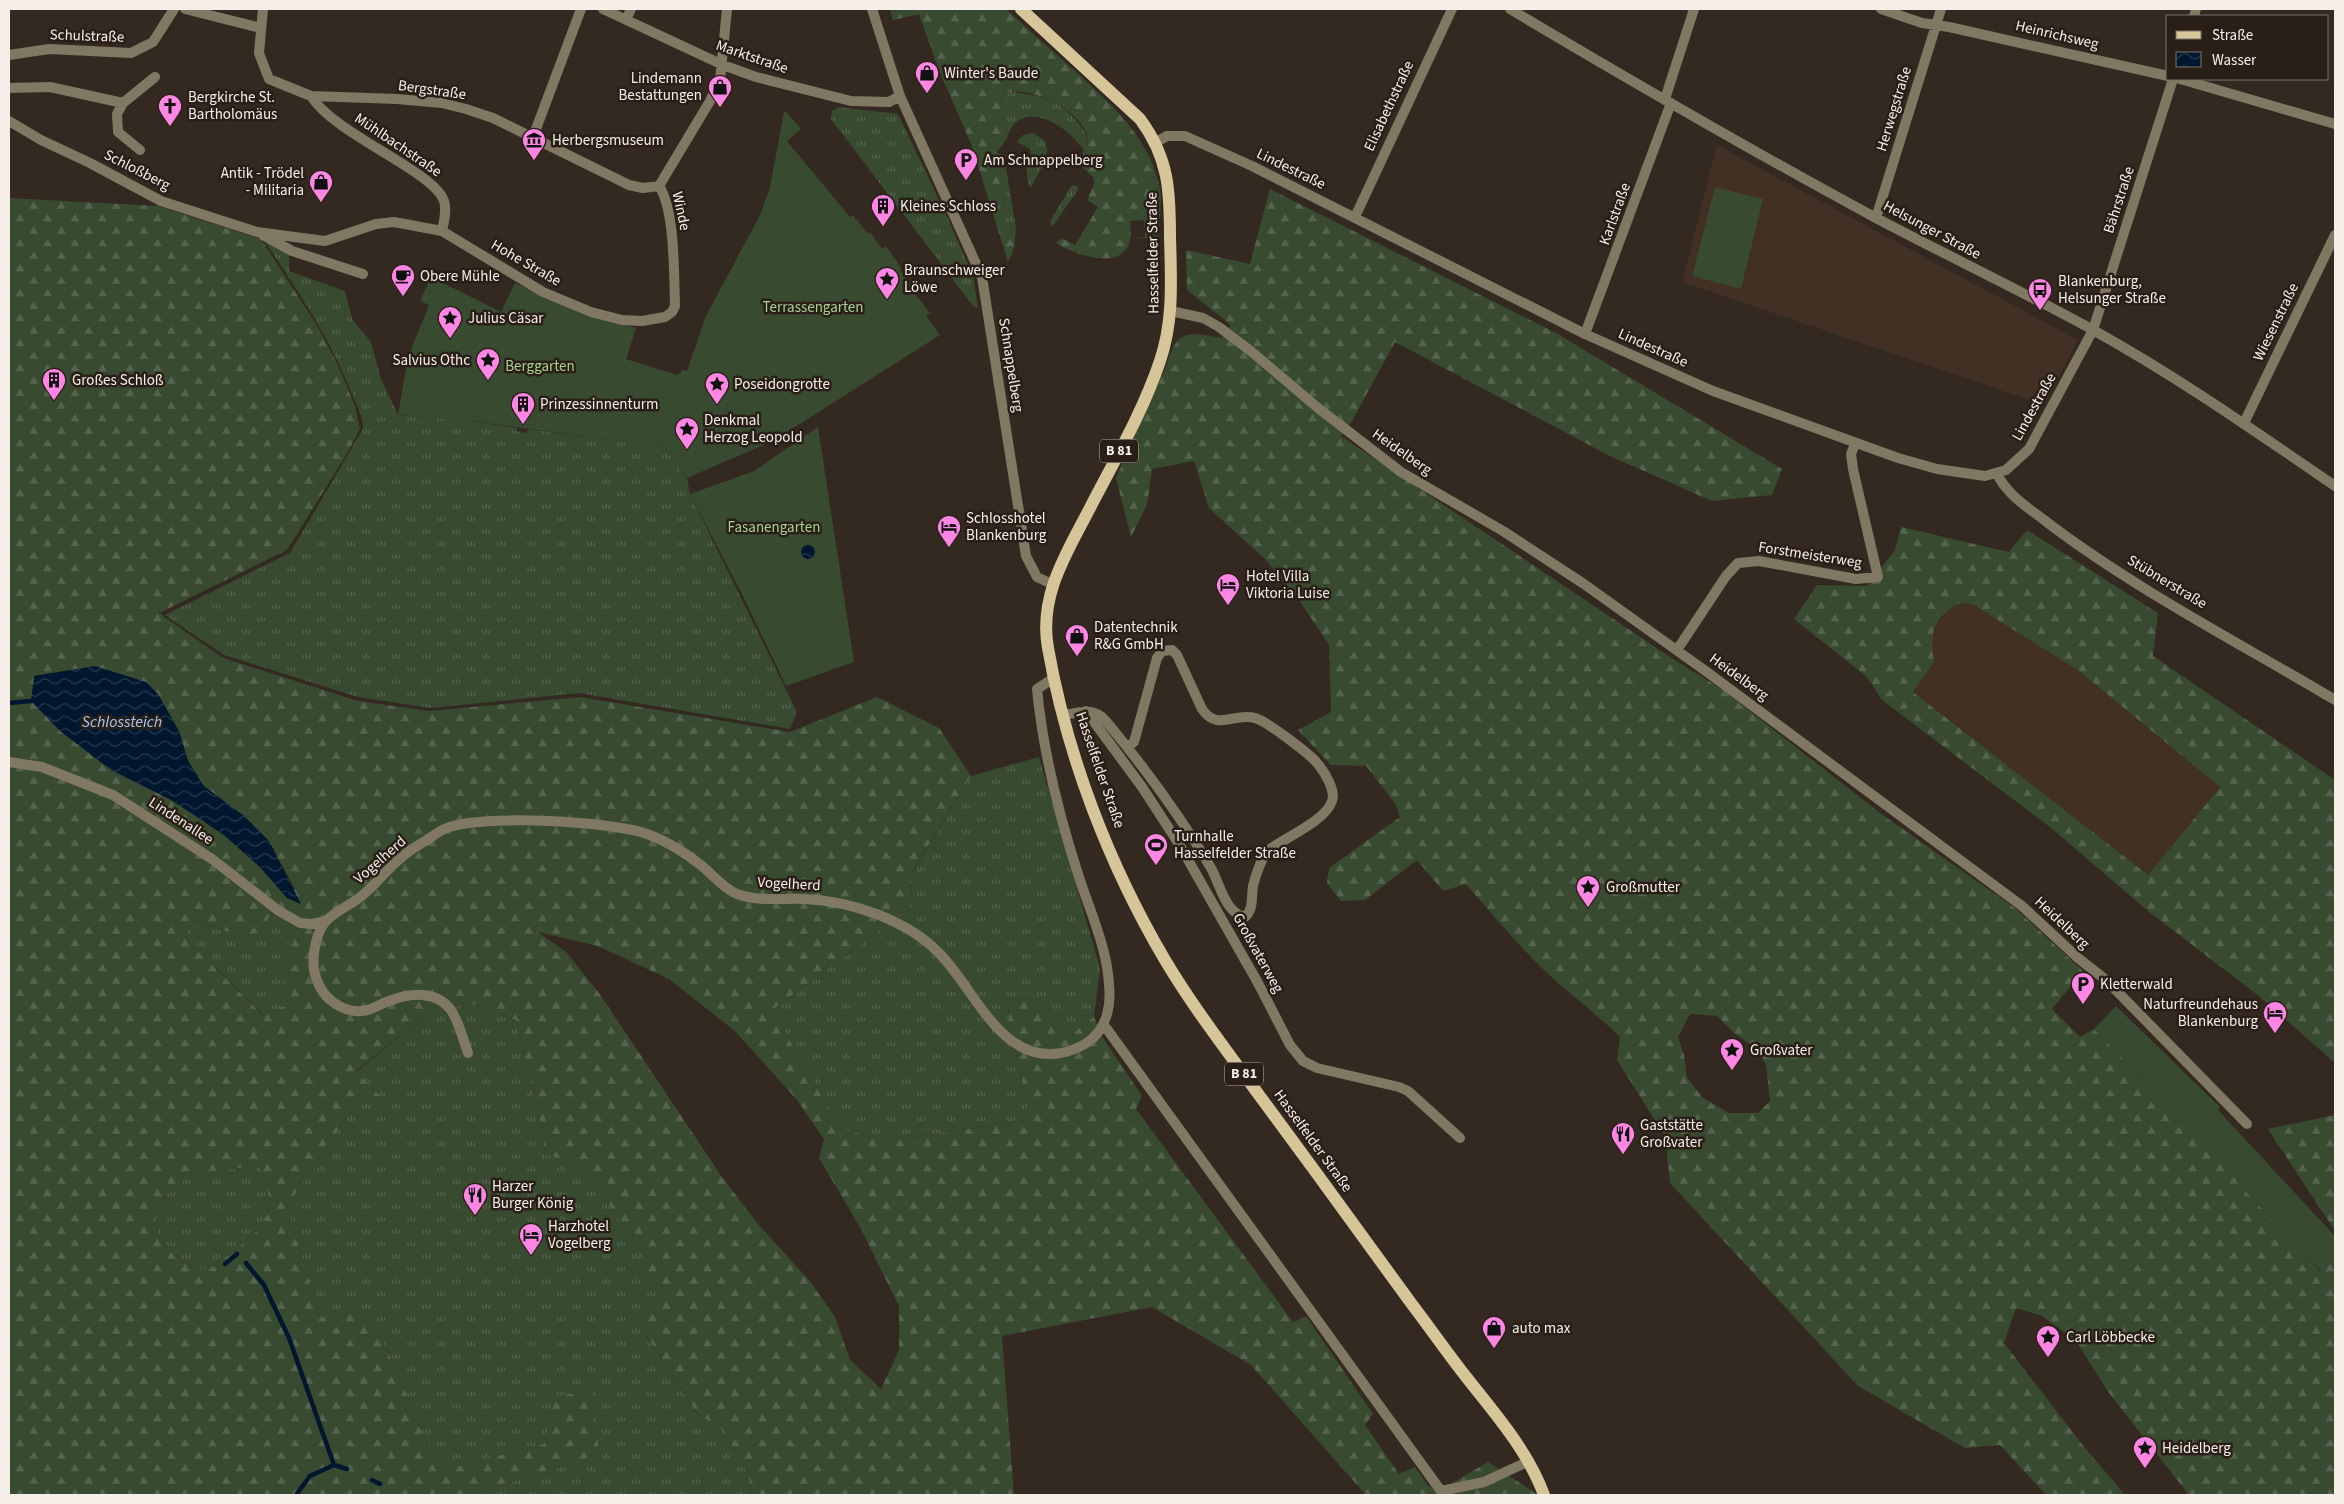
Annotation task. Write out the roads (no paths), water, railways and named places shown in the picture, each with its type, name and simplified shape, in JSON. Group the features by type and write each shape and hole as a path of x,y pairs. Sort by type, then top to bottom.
{"main road":[{"name":"Hasselfelder Straße","path":"1021,9 1134,112 1156,142 1163,158 1170,195 1171,311 1164,348 1153,379 1052,584 1048,600 1045,626 1054,678 1086,787 1114,860 1141,916 1179,983 1529,1461 1544,1495"}],"street":[{"name":"Schulstraße","path":"9,55 49,49 131,53 153,42 174,9"},
{"path":"184,9 261,28"},
{"name":"Bergstraße","path":"263,9 259,53 269,79 311,96 442,103 492,118 629,185 643,188 659,186"},
{"path":"533,137 581,9"},
{"name":"Marktstraße","path":"603,9 723,65 756,77 851,101 889,102 900,96"},
{"path":"626,20 631,9"},
{"name":"Winde","path":"665,317 672,312 675,306 674,272 666,200 659,186 710,101 720,80 723,65 727,9"},
{"name":"Schnappelberg","path":"872,9 900,96 982,277 1026,556 1037,577 1052,584"},
{"name":"Elisabethstraße","path":"1355,217 1452,9"},
{"name":"Helsunger Straße","path":"1510,9 1668,101 1876,218 2093,330 2160,369 2244,423 2335,486"},
{"name":"Karlstraße","path":"1585,334 1668,101 1694,9"},
{"name":"Heinrichsweg","path":"1882,9 1922,23 2166,76"},
{"name":"Herwegstraße","path":"1876,218 1941,9"},
{"path":"140,150 118,132 117,114 123,103 155,77"},
{"name":"Bährstraße","path":"2093,330 2173,80"},
{"path":"2183,80 2335,124"},
{"path":"9,88 50,87 123,103"},
{"name":"Mühlbachstraße","path":"311,96 318,106 359,138 434,187 444,201 445,213 442,231"},
{"name":"Schloßberg","path":"9,121 41,140 90,163 161,201 258,232 325,241 376,224"},
{"name":"Lindestraße","path":"1156,142 1167,136 1185,136 1252,166 1585,334 1714,391 1855,444 1937,469 1968,475 1996,474 2013,465 2029,449 2093,330"},
{"name":"Hohe Straße","path":"376,224 394,222 442,231 543,292 567,304 622,320 642,321 665,317"},
{"name":"Schloßberg","path":"258,232 292,251 363,274"},
{"name":"Wiesenstraße","path":"2244,423 2335,235"},
{"name":"Heidelberg","path":"1171,311 1203,318 1219,327 1252,352 1318,408 1401,472 1503,531 1584,584 1677,650 2022,906 2078,958 2106,980 2247,1124"},
{"name":"Forstmeisterweg","path":"1677,650 1726,576 1738,563 1760,561 1856,579 1878,577 1853,469 1851,454 1855,444"},
{"name":"Stübnerstraße","path":"1996,474 2003,486 2011,494 2074,542 2168,602 2335,700"},
{"path":"1064,715 1086,711 1099,714 1127,747 1206,861 1228,903 1238,915 1245,917 1250,910 1253,888 1261,861 1266,852 1322,816 1332,801 1330,784 1317,762 1263,721 1247,717 1214,720 1208,717 1202,709 1177,655 1172,650 1162,651 1157,658 1134,742 1127,747"},
{"path":"1054,678 1037,689 1040,720 1071,852 1104,954 1109,979 1110,1004 1104,1025 1441,1491 1484,1482 1529,1461"},
{"name":"Großvaterweg","path":"1086,711 1142,787 1179,844 1258,983 1290,1045 1303,1061 1318,1068 1399,1087 1408,1091 1460,1138"},
{"name":"Lindenallee","path":"9,762 42,767 113,795 212,859 279,911 300,923 312,924 326,921"},
{"name":"Vogelherd","path":"326,921 364,894 402,857 446,828 487,820 546,821 621,828 649,834 679,850 699,863 724,886 738,894 758,899 829,900 878,915 898,924 935,949 952,967 982,1010 1001,1032 1020,1047 1038,1054 1061,1054 1089,1042 1104,1025"},
{"path":"326,921 314,950 314,970 317,982 325,995 348,1010 359,1012 372,1010 386,1002 403,996 422,993 438,999 450,1010 468,1053"}],"water":[{"path":"805,545 811,545 815,552 811,559 805,559 801,555 801,549"},
{"name":"Schlossteich","path":"95,666 146,682 158,694 179,731 188,761 204,786 244,816 269,841 301,904 287,898 260,867 224,835 173,801 111,770 60,731 31,701 34,676"}],"waterway":[{"path":"9,703 31,701"},
{"path":"225,1264 237,1254"},
{"path":"246,1263 264,1285 289,1338 334,1465"},
{"path":"296,1495 310,1476 334,1465 347,1469"},
{"path":"372,1480 380,1484"}],"place":[{"name":"Winter's Baude","path":"927,94"},
{"name":"Lindemann Bestattungen","path":"720,108"},
{"name":"Bergkirche St. Bartholomäus","path":"170,127"},
{"name":"Herbergsmuseum","path":"534,161"},
{"name":"Am Schnappelberg","path":"966,181"},
{"name":"Antik - Trödel - Militaria","path":"321,203"},
{"name":"Kleines Schloss","path":"883,227"},
{"name":"Obere Mühle","path":"403,297"},
{"name":"Braunschweiger Löwe","path":"887,300"},
{"name":"Blankenburg, Helsunger Straße","path":"2040,311"},
{"name":"Julius Cäsar","path":"450,339"},
{"name":"Salvius Othc","path":"488,381"},
{"name":"Großes Schloß","path":"54,401"},
{"name":"Poseidongrotte","path":"717,405"},
{"name":"Prinzessinnenturm","path":"523,425"},
{"name":"Denkmal Herzog Leopold","path":"687,450"},
{"name":"Schlosshotel Blankenburg","path":"949,548"},
{"name":"Hotel Villa Viktoria Luise","path":"1228,606"},
{"name":"Datentechnik R&G GmbH","path":"1077,657"},
{"name":"Turnhalle Hasselfelder Straße","path":"1156,866"},
{"name":"Großmutter","path":"1588,908"},
{"name":"Kletterwald","path":"2083,1005"},
{"name":"Naturfreundehaus Blankenburg","path":"2275,1034"},
{"name":"Großvater","path":"1732,1071"},
{"name":"Gaststätte Großvater","path":"1623,1155"},
{"name":"Harzer Burger König","path":"475,1216"},
{"name":"Harzhotel Vogelberg","path":"531,1256"},
{"name":"auto max","path":"1494,1349"},
{"name":"Carl Löbbecke","path":"2048,1358"},
{"name":"Heidelberg","path":"2145,1469"}],"park label":[{"name":"Terrassengarten","path":"813,307"},
{"name":"Berggarten","path":"540,366"},
{"name":"Fasanengarten","path":"774,527"}]}
